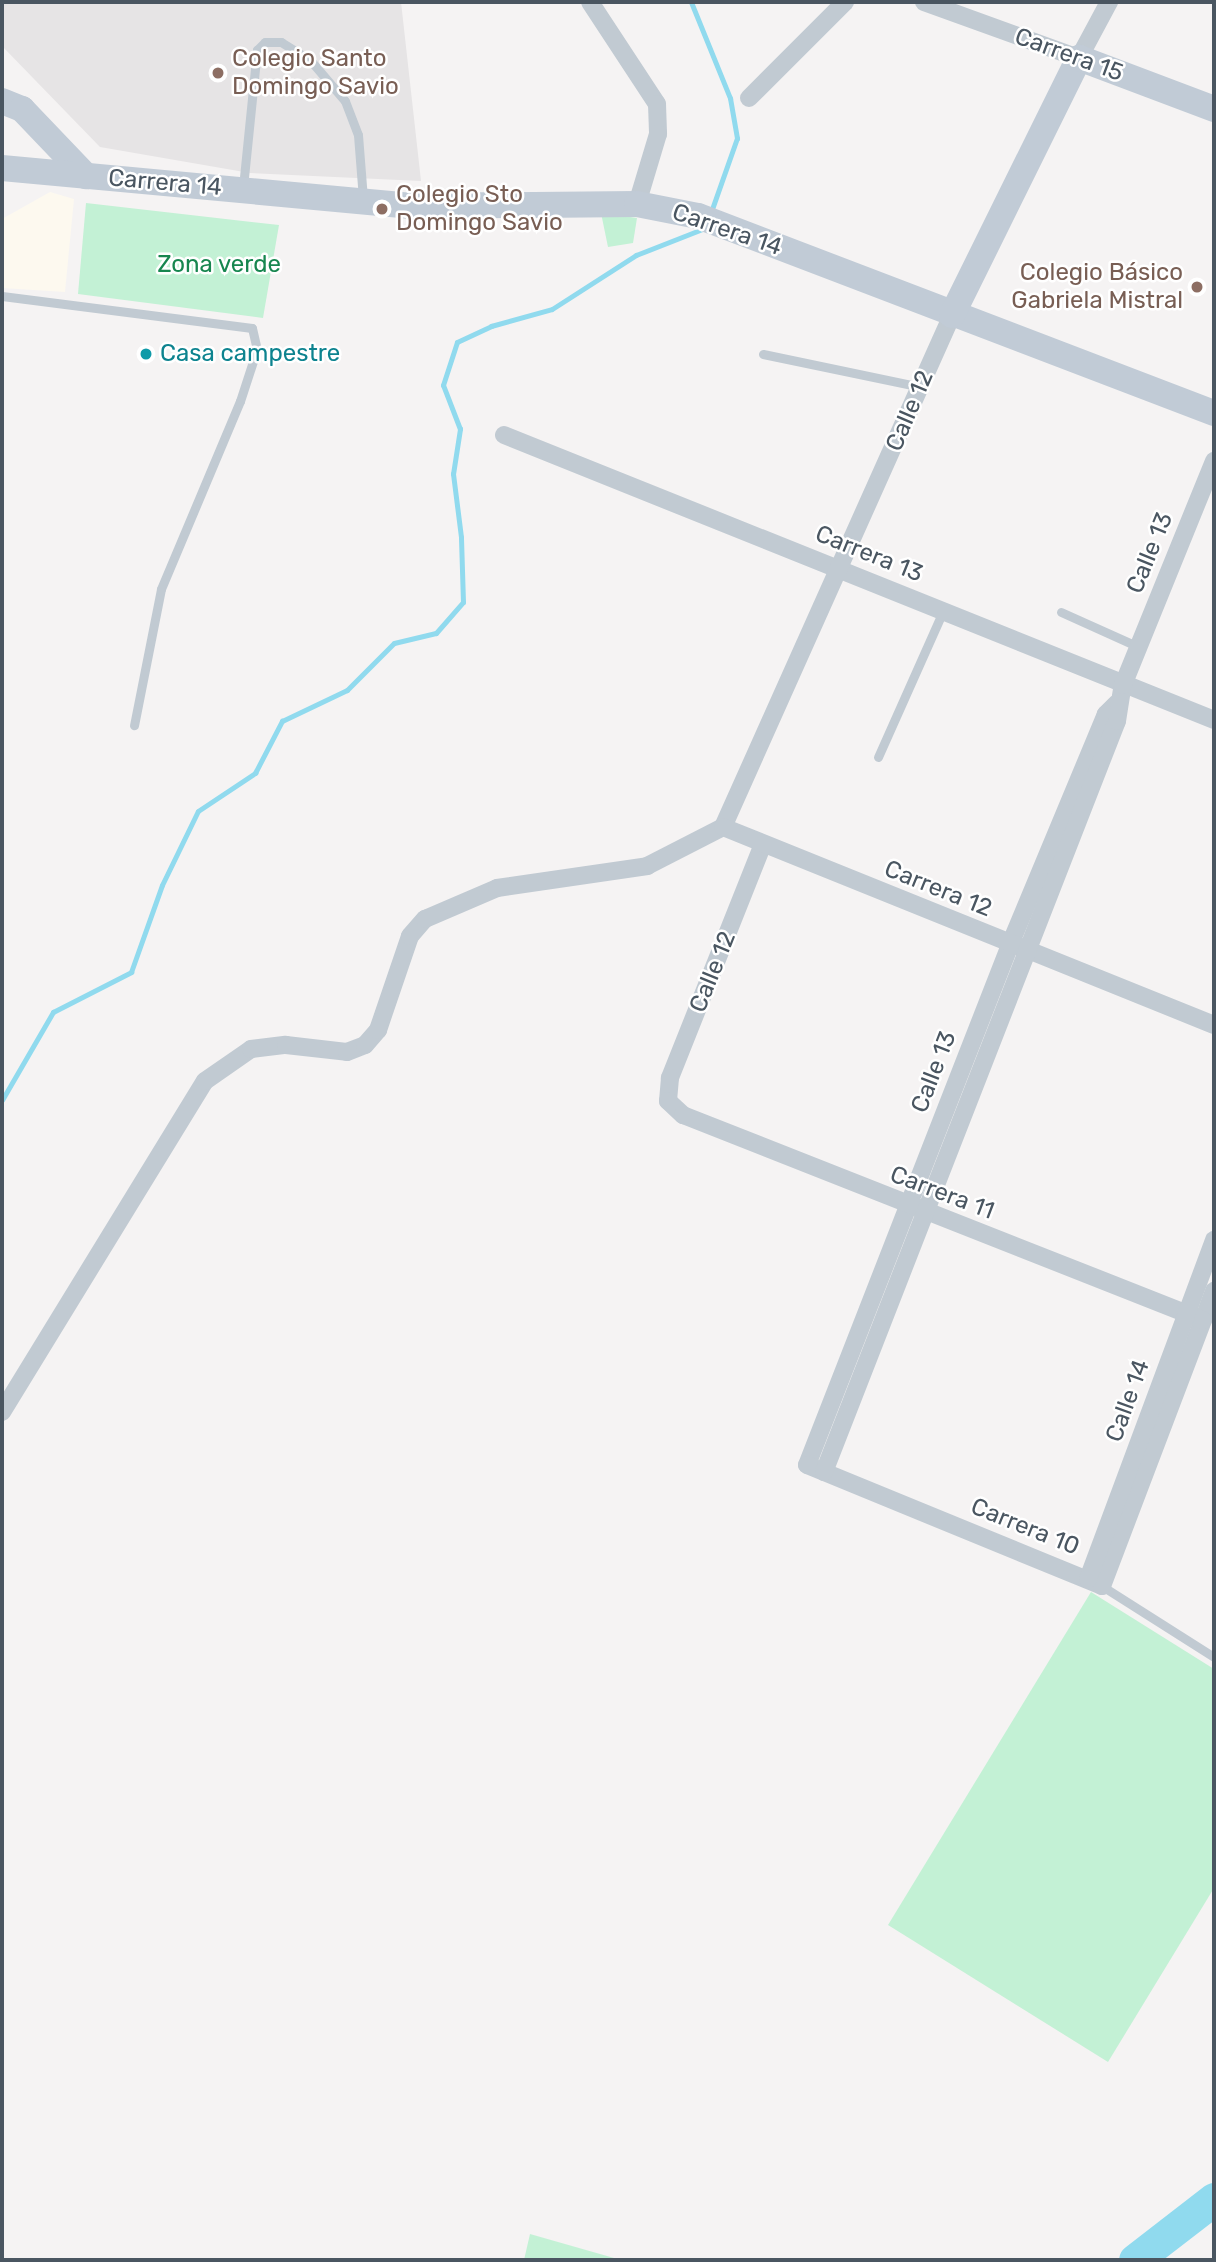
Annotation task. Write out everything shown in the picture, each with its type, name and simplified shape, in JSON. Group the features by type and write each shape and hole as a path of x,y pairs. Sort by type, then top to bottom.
{"street":[{"path":"590,2 657,104 658,134 637,204"},
{"path":"749,98 845,2"},
{"name":"Carrera 15","path":"924,2 1214,109"},
{"name":"Calle 12","path":"723,827 842,569 952,315 1109,2"},
{"path":"2,101 22,110 86,176"},
{"name":"Carrera 14","path":"2,168 409,206 637,204 698,216 1214,413"},
{"name":"Carrera 13","path":"504,435 1214,720"},
{"name":"Calle 13","path":"815,1468 1018,948 1106,714 1117,703 1214,461"},
{"path":"2,1412 205,1081 251,1049 286,1045 347,1052 365,1045 378,1030 410,936 425,919 498,888 646,866 723,827"},
{"name":"Carrera 12","path":"723,827 1214,1026"},
{"name":"Calle 12","path":"668,1101 670,1078 763,844"},
{"name":"Carrera 11","path":"668,1101 683,1115 916,1210 1201,1320"},
{"name":"Calle 14","path":"1201,1320 1214,1240"},
{"name":"Calle 14","path":"1095,1583 1214,1291"},
{"name":"Carrera 10","path":"815,1468 1095,1583"}],"lane":[{"path":"242,191 257,50 265,42 281,43 311,61 345,101 358,135 363,201"},
{"path":"2,296 236,322 252,328 257,349 240,401 161,589 134,725"},
{"path":"763,354 921,387"},
{"path":"878,757 943,611"},
{"path":"1061,612 1139,647"},
{"name":"Carrera 10","path":"1095,1583 1214,1657"}],"shaded area":[{"name":"Colegio Santo Domingo Savio","path":"2,2 401,2 421,181 250,173 100,147 2,46"},
{"path":"50,192 74,199 65,292 2,288 2,219"}],"green space":[{"name":"Zona verde","path":"86,203 279,225 263,318 78,294"},
{"path":"601,213 637,218 633,243 608,247"},
{"path":"1091,1592 1214,1669 1214,1888 1108,2062 888,1925"},
{"path":"530,2234 621,2260 524,2260"}],"waterway":[{"path":"691,2 730,98 737,138 711,212"},
{"path":"2,1100 53,1012 131,972 162,885 198,811 255,773 282,721 347,690 394,643 436,633 463,602 461,537 453,474 460,429 443,385 457,342 491,326 552,309 636,255 705,228"},
{"path":"1135,2260 1214,2199"}],"place":[{"name":"Colegio Santo Domingo Savio","path":"218,73"},
{"name":"Colegio Sto Domingo Savio","path":"382,209"},
{"name":"Colegio Básico Gabriela Mistral","path":"1197,287"},
{"name":"Casa campestre","path":"146,354"}]}
